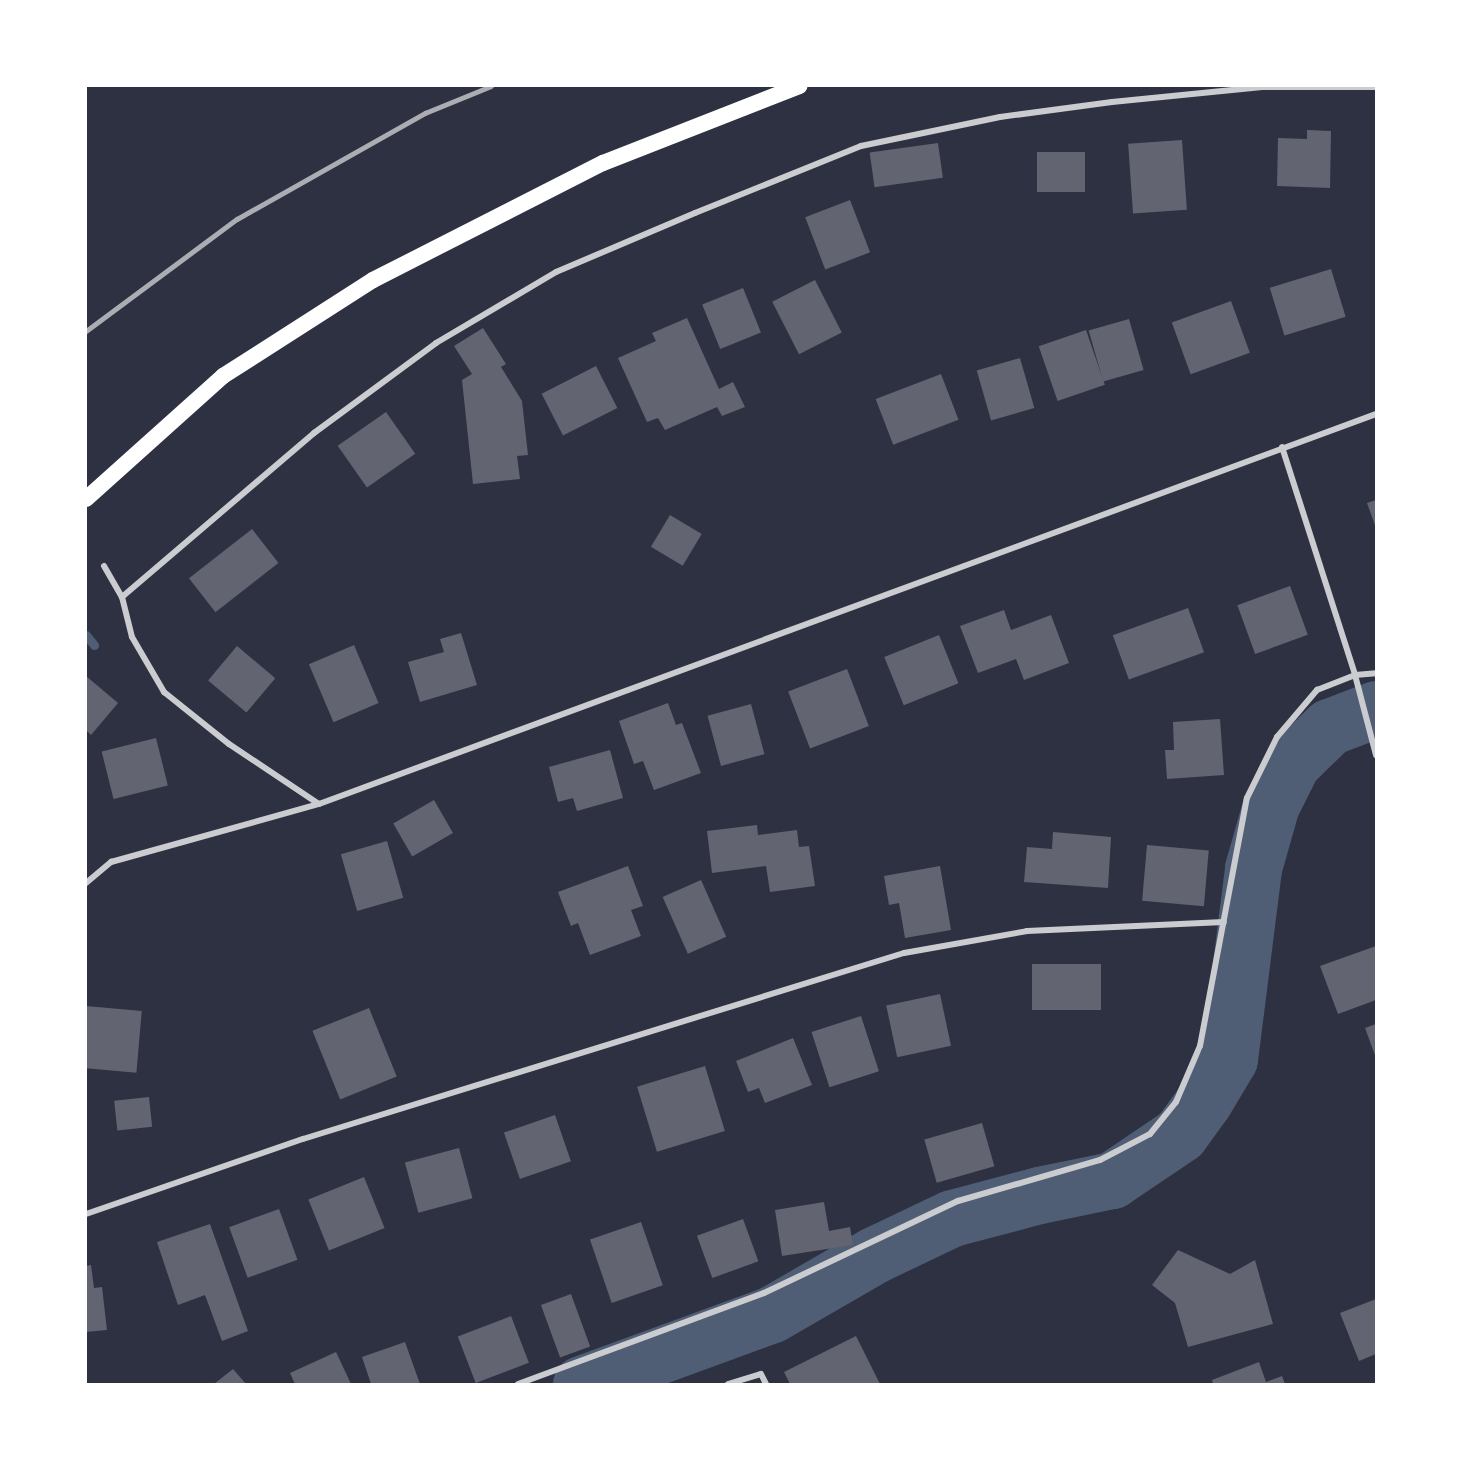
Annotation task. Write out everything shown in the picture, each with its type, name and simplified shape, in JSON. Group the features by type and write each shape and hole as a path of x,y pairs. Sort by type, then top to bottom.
{"highway":[{"path":"86,499 222,376 373,280 603,164 799,86"}],"street":[{"path":"122,597 314,433 436,343 556,273 695,213 861,146 1000,117 1112,102 1262,87 1377,87"},
{"path":"86,884 111,862 319,804 1282,447 1377,414"},
{"path":"1282,447 1355,675 1376,754"},
{"path":"104,566 122,597 132,637 164,692 230,744 319,804"},
{"path":"518,1384 764,1293 958,1201 1100,1160 1150,1134 1176,1102 1200,1046 1248,798 1277,737 1317,690 1355,675 1377,673"},
{"path":"86,1214 303,1139 904,953 1027,931 1224,922"},
{"path":"728,1384 761,1374 766,1384"}],"building":[{"path":"1307,130 1331,131 1330,188 1277,186 1278,138 1307,139"},
{"path":"1182,140 1187,210 1133,214 1128,144"},
{"path":"938,143 943,178 875,187 870,153"},
{"path":"1037,152 1085,152 1085,192 1037,192"},
{"path":"850,200 870,252 825,269 805,217"},
{"path":"1331,269 1346,317 1284,336 1270,288"},
{"path":"815,280 842,333 799,354 772,302"},
{"path":"743,288 761,333 720,349 702,304"},
{"path":"1231,301 1250,353 1191,374 1172,323"},
{"path":"687,318 719,389 733,382 745,407 722,416 717,407 665,430 658,418 647,422 618,358 656,341 652,333"},
{"path":"1129,319 1144,370 1103,382 1089,331"},
{"path":"483,328 506,364 501,367 522,401 528,455 517,456 520,479 473,484 462,380 472,374 454,346"},
{"path":"1086,330 1105,385 1058,401 1039,346"},
{"path":"1020,358 1034,408 991,420 977,370"},
{"path":"596,366 617,408 563,436 542,394"},
{"path":"941,374 959,420 893,445 876,399"},
{"path":"386,412 415,454 367,488 338,446"},
{"path":"1376,500 1376,528 1367,503"},
{"path":"670,515 702,534 683,566 651,547"},
{"path":"252,529 278,563 215,612 189,578"},
{"path":"1290,586 1308,635 1255,654 1237,605"},
{"path":"1188,608 1204,652 1129,680 1113,635"},
{"path":"1004,610 1011,630 1051,615 1069,663 1024,680 1016,659 978,673 960,626"},
{"path":"461,633 477,685 420,702 408,662 444,652 440,639"},
{"path":"939,635 958,683 904,705 884,657"},
{"path":"354,645 379,703 334,722 309,664"},
{"path":"237,646 275,678 246,713 208,680"},
{"path":"847,669 869,726 810,749 788,692"},
{"path":"86,676 118,703 91,735 86,730"},
{"path":"668,703 676,725 682,723 701,773 654,790 643,761 634,764 619,721"},
{"path":"751,704 764,754 721,766 708,716"},
{"path":"1220,719 1224,775 1167,779 1165,750 1174,750 1173,722"},
{"path":"156,738 168,786 114,799 102,752"},
{"path":"610,750 623,798 577,811 573,798 558,802 549,767"},
{"path":"434,800 453,833 412,856 393,824"},
{"path":"757,825 758,835 797,830 799,847 809,846 815,886 770,892 766,866 712,873 707,831"},
{"path":"1053,832 1111,837 1108,888 1024,882 1027,847 1052,849"},
{"path":"387,841 403,898 357,911 341,854"},
{"path":"1147,845 1209,850 1204,906 1142,901"},
{"path":"628,866 643,906 631,910 641,936 590,955 578,923 571,926 558,892"},
{"path":"940,866 951,930 905,938 899,903 889,905 884,876"},
{"path":"701,880 726,937 688,954 663,897"},
{"path":"1376,946 1376,1000 1338,1014 1320,966"},
{"path":"1032,964 1101,964 1101,1010 1032,1010"},
{"path":"940,994 951,1046 897,1057 886,1005"},
{"path":"86,1006 142,1011 136,1073 86,1068"},
{"path":"369,1008 397,1077 340,1099 312,1031"},
{"path":"861,1016 879,1071 829,1087 812,1032"},
{"path":"1376,1024 1376,1058 1365,1028"},
{"path":"793,1038 812,1085 765,1103 759,1088 748,1092 736,1061"},
{"path":"705,1066 725,1131 657,1152 637,1087"},
{"path":"149,1097 152,1127 117,1130 114,1101"},
{"path":"555,1115 571,1161 520,1179 504,1133"},
{"path":"982,1123 994,1166 937,1183 924,1140"},
{"path":"459,1148 472,1198 418,1213 405,1162"},
{"path":"364,1177 385,1228 329,1250 308,1199"},
{"path":"824,1202 829,1231 850,1227 853,1245 782,1256 775,1210"},
{"path":"279,1209 297,1260 248,1278 229,1227"},
{"path":"743,1219 758,1261 712,1278 697,1236"},
{"path":"641,1222 663,1285 612,1303 590,1240"},
{"path":"210,1224 248,1331 222,1341 205,1295 178,1305 157,1242"},
{"path":"1178,1250 1230,1274 1255,1260 1273,1324 1188,1347 1175,1303 1152,1285"},
{"path":"91,1265 94,1288 102,1287 107,1330 86,1332 86,1266"},
{"path":"571,1294 590,1347 560,1358 541,1305"},
{"path":"1376,1299 1376,1354 1359,1361 1340,1313"},
{"path":"511,1316 529,1363 476,1383 458,1336"},
{"path":"856,1336 880,1384 790,1384 784,1372"},
{"path":"405,1342 420,1384 371,1384 362,1357"},
{"path":"336,1352 351,1384 295,1384 290,1373"},
{"path":"1259,1362 1266,1382 1282,1376 1285,1384 1213,1384 1212,1380"},
{"path":"233,1369 246,1384 214,1384"}],"waterway":[{"path":"86,635 94,645"},
{"path":"581,1384 772,1314 874,1255 952,1218 1039,1195 1112,1180 1180,1134 1204,1101 1229,1059 1253,868 1271,805 1292,763 1329,727 1376,709"}],"railway":[{"path":"86,331 237,219 425,113 491,86"}]}
